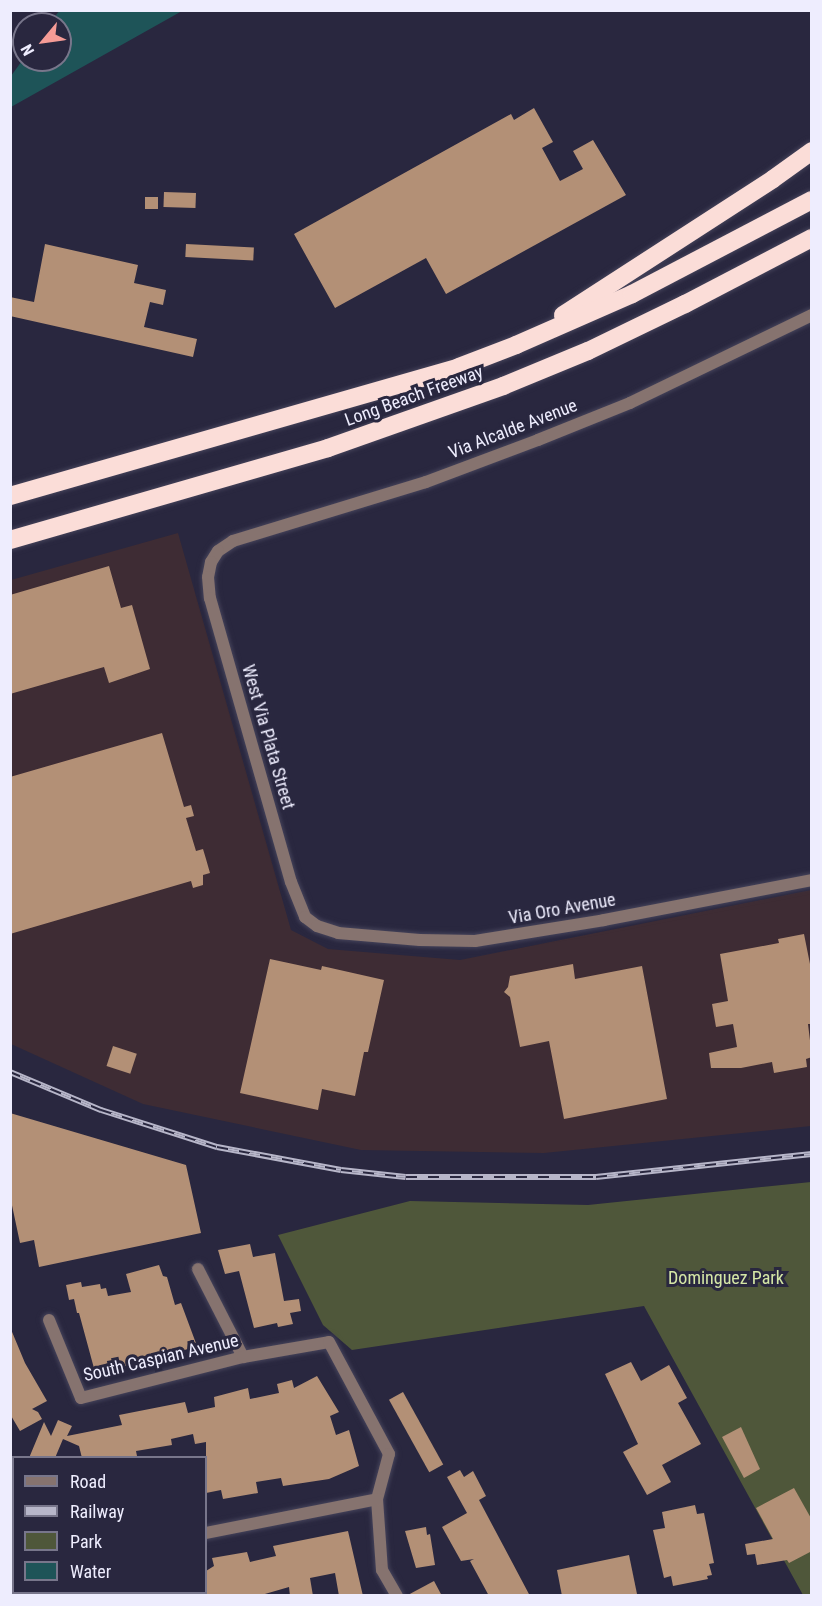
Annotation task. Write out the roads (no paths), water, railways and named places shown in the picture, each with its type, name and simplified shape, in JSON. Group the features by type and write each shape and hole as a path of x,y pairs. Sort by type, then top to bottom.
{"highway":[{"path":"516,345 773,179 812,151"},
{"name":"Long Beach Freeway","path":"10,496 449,370 516,345 632,294 812,200"},
{"name":"Long Beach Freeway","path":"10,540 328,448 503,386 588,351 675,310 812,238"}],"street":[{"name":"Via Alcalde Avenue","path":"218,551 232,541 426,482 538,440 630,403 812,315"},
{"name":"West Via Plata Street","path":"218,551 211,562 208,577 210,598 296,898 305,917 317,926"},
{"name":"Via Oro Avenue","path":"317,926 347,934 420,940 475,941 604,920 812,880"},
{"path":"198,1269 243,1357"},
{"name":"South Caspian Avenue","path":"49,1320 81,1398 243,1357 329,1342 389,1454 377,1499"},
{"path":"207,1533 377,1499 382,1570 397,1596"},
{"path":"10,1576 12,1584"}],"water":[{"path":"60,10 182,10 11,107 11,76 14,72 72,72 72,12 58,12"}],"railway":[{"path":"10,1072 101,1110 217,1147 341,1170 406,1177 596,1177 812,1154"}],"park label":[{"name":"Dominguez Park","path":"726,1278"}]}
